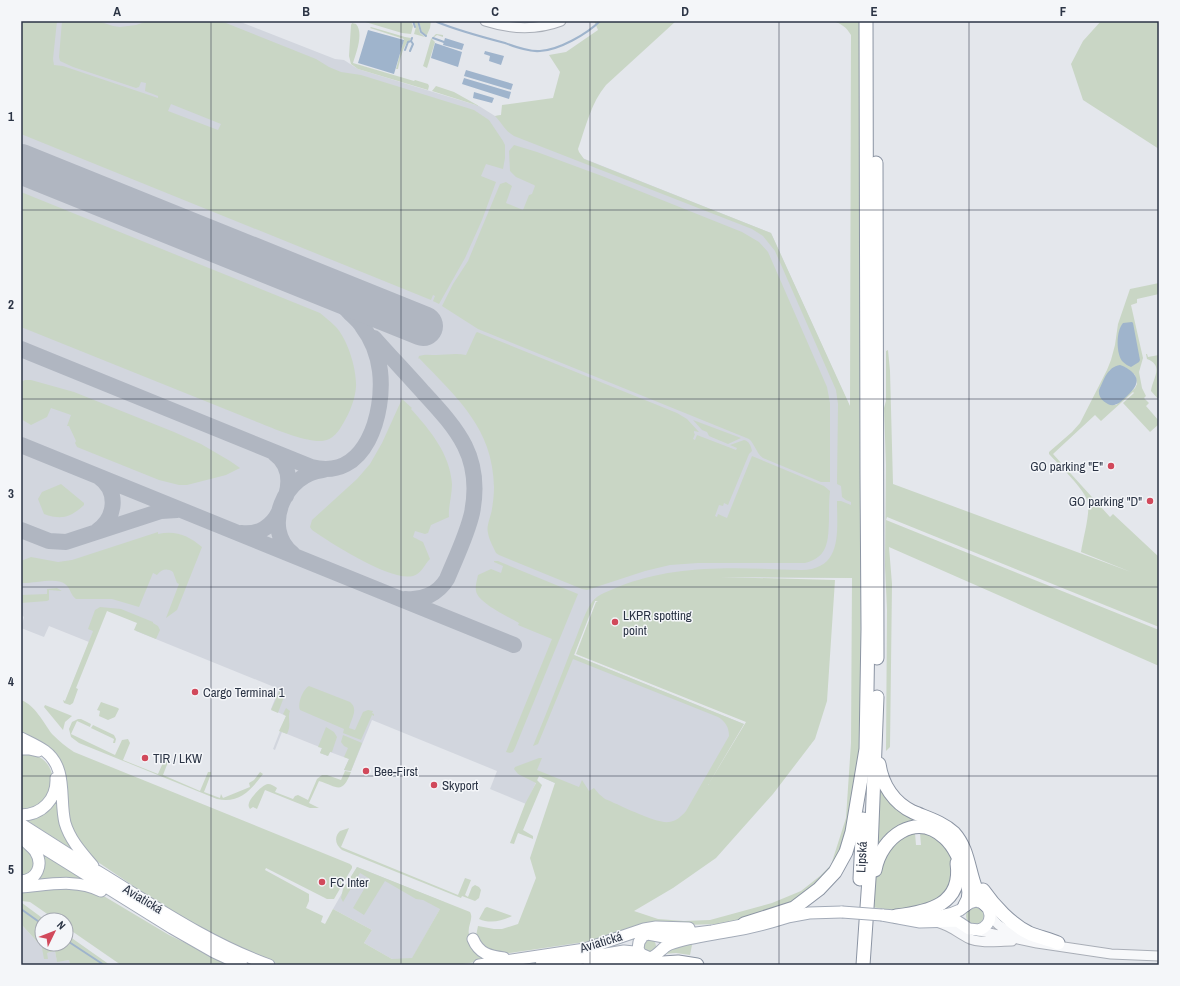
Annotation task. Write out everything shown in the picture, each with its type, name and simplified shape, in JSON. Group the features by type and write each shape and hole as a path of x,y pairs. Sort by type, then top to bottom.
{"highway":[{"path":"744,924 794,908 820,889 835,872 843,858 852,832 866,749 868,629 866,21"},
{"path":"875,21 878,594 876,730 880,767 888,790 895,799 905,808 929,818 949,829 961,842 969,863 977,893 988,909"},
{"name":"Lipská","path":"863,965 874,794 876,730"},
{"name":"Lipská","path":"854,965 866,749"},
{"path":"867,905 878,859 886,844 895,834 908,829 926,829 941,835 952,846 962,866 969,896 964,906"},
{"path":"896,916 921,913 930,910 944,902 950,895 956,883 958,874 957,860 952,846"},
{"path":"969,863 986,893 1014,922 1032,934 1058,943"},
{"path":"586,953 611,959 647,964 678,962 697,965"},
{"path":"651,955 679,956 693,959 706,965"}],"main road":[{"path":"21,738 45,750 57,765 61,780 64,815 67,828 77,846 97,871"},
{"path":"21,742 38,751 47,758 55,772 56,782 54,793 49,802 32,814 21,815"},
{"path":"21,749 38,751"},
{"name":"Aviatická","path":"21,824 90,868 214,940 235,951 269,965"},
{"name":"Aviatická","path":"21,834 203,946 242,965"},
{"path":"21,837 35,851 39,863 35,876 30,880 21,881"},
{"path":"21,887 62,883 88,885 101,891 132,910 160,920"},
{"path":"586,953 593,949 626,944 649,936 664,937 757,923 809,913 842,912 932,918 953,913 969,902 976,901 988,909 988,922 985,927 979,930 954,921 909,921 882,915"},
{"path":"964,906 960,915 968,927"},
{"path":"649,936 639,942 638,949 641,954 651,955 672,943 750,927 788,917"},
{"name":"Aviatická","path":"541,965 586,953 650,928 722,928"},
{"path":"649,936 660,940 661,945 651,955"},
{"path":"473,940 487,955 516,959"},
{"name":"Aviatická","path":"479,965 516,959 586,953 594,955 628,951 651,955"}],"street":[{"path":"484,21 510,28 546,26 560,21"},
{"path":"988,909 996,923 1010,931 1030,938 1129,954"},
{"path":"935,922 949,926 968,938 980,941 1037,943"},
{"path":"968,927 1037,943 1111,954 1159,956"}],"shaded area":[{"path":"21,21 238,21 335,59 344,60 358,69 479,106 495,116 501,115 512,130 771,233 850,407 852,578 663,577 595,601 574,655 744,724 676,837 539,776 526,804 490,789 497,771 372,720 351,771 344,770 349,759 330,752 328,756 320,753 322,748 282,732 275,750 273,749 286,716 271,709 279,689 136,631 140,622 108,609 102,609 89,642 49,626 44,637 21,628 24,617 21,614"},
{"path":"357,867 444,902 412,959 392,959 364,943 372,930 333,909"},
{"path":"21,924 34,938 34,952 55,952 57,961 69,960 70,965 21,965"}],"green space":[{"path":"21,21 57,21 53,59 54,65 63,66 158,98 158,96 145,91 146,83 141,82 139,87 136,88 73,67 60,61 62,21 98,21 120,27 136,25 148,21 217,21 226,23 316,59 341,72 361,75 474,110 489,120 503,141 505,145 505,158 503,169 486,164 481,176 496,182 482,220 465,258 439,304 433,301 435,296 433,295 431,300 21,134","holes":["171,104 221,124 218,130 168,111"]},
{"path":"362,21 411,21 413,26 411,34 402,33"},
{"path":"414,21 417,21 420,33 425,37 414,34 416,27"},
{"path":"419,21 431,21 430,28 425,37 426,35 422,32"},
{"path":"594,21 676,21 606,85 596,99 589,115 578,149 579,152 584,159 771,233 850,406 851,35 844,26 833,21 859,21 861,740 851,825 834,867 799,900 741,920 719,924 683,925 605,939 497,955 488,952 476,936 478,926 502,929 518,924 536,878 530,858 555,783 539,776 537,780 542,785 523,830 533,836 533,839 518,833 514,844 510,843 525,804 536,783 518,774 514,769 515,767 542,758 537,770 579,787 582,780 589,791 594,788 605,799 646,817 663,822 669,822 674,821 686,811 729,736 726,725 723,720 718,717 573,659 538,744 533,746 583,619 594,599 618,587 640,579 662,574 732,568 801,570 815,568 824,563 831,556 835,547 837,536 837,501 851,505 851,502 842,497 841,486 837,484 838,404 836,390 775,251 763,236 752,229 514,136 495,116 501,115 502,105 553,98 560,72 549,55 566,52 598,30","holes":["720,577 852,578 851,743 846,818 831,865 801,891 772,903 710,920 684,921 658,919 634,911 673,888 716,858 773,794 815,739 827,701 835,580","595,601 598,601 596,602 576,654 746,722 708,785 744,724 574,655"]},
{"path":"1101,21 1159,21 1159,149 1083,100 1071,64 1083,41"},
{"path":"352,23 356,24 359,32 359,43 353,63 428,84 428,90 358,69 351,64 349,56"},
{"path":"371,27 411,38 405,45 398,69 396,69 404,39 370,28"},
{"path":"436,34 443,35 443,37 437,35 432,39 435,42 427,68 423,66 431,39"},
{"path":"436,86 454,92 479,106 432,91"},
{"path":"514,145 602,176 742,232 759,242 768,252 827,387 830,403 830,482 821,482 763,458 749,439 478,329 442,306 453,284 468,261 500,184 506,182 512,186 506,203 523,210 529,195 532,194 535,186 516,177 510,171 509,151"},
{"path":"21,192 320,313 334,325 344,339 351,356 355,372 356,387 353,401 350,410 338,432 329,439 322,441 315,441 290,434 21,327"},
{"path":"1159,283 1159,294 1137,299 1137,303 1131,305 1143,358 1139,372 1142,388 1146,396 1144,398 1149,403 1146,406 1159,421 1159,424 1150,432 1123,403 1134,393 1133,392 1101,421 1095,415 1053,454 1110,517 1113,514 1159,557 1159,627 887,517 886,520 1159,630 1159,666 889,547 892,584 890,747 886,751 887,610 885,566 886,465 884,408 886,401 886,351 888,350 890,371 893,484 1131,572 1081,552 1087,520 1088,503 1077,484 1049,454 1049,452 1080,423 1107,370 1115,345 1118,324 1130,289","holes":["1125,367 1135,375 1137,384 1135,388 1116,405 1110,405 1099,390 1110,370"]},
{"path":"477,332 677,413 687,419 699,432 694,431 695,434 693,439 695,440 697,435 736,450 737,448 730,445 744,440 747,441 752,451 749,454 728,505 724,503 723,506 719,505 715,516 717,517 718,514 727,518 752,456 824,486 830,491 828,534 826,547 823,552 819,557 805,563 698,563 670,565 645,571 587,590 499,555 496,553 491,543 488,530 494,496 494,487 492,466 480,431 470,415 447,387 419,358 418,359 419,356 425,355 466,355"},
{"path":"1146,354 1148,357 1159,355 1159,400 1151,391 1156,373 1155,365 1147,359"},
{"path":"31,380 74,392 174,432 201,444 240,468 226,475 187,485 179,485 159,480 77,447 75,443 76,441 69,426 67,426 71,415 51,408 47,417 31,425 21,419 21,382"},
{"path":"402,399 412,408 411,409 438,443 447,463 452,484 449,517 431,525 428,533 425,534 415,531 413,537 423,542 430,559 421,571 413,576 403,576 376,568 333,544 312,530 310,527 312,520 357,479 370,464 382,443"},
{"path":"693,420 741,438 728,444 709,436 707,432 702,430"},
{"path":"61,484 84,503 84,505 74,513 65,517 55,517 44,514 38,499 42,492"},
{"path":"158,532 158,534 176,533 182,535 202,547 177,610 166,618 179,584 177,583 173,572 169,570 163,570 157,575 153,573 139,607 112,599 76,599 68,587 61,582 50,581 21,583 21,561 31,557 58,562 72,560"},
{"path":"494,561 498,561 578,594 515,748 513,752 510,753 506,752 552,639 518,625 519,623 488,605 478,596 476,587 478,575 491,569 501,573 503,566"},
{"path":"57,588 62,591 49,590 49,600 47,601 21,603 21,595 47,594 47,589"},
{"path":"100,607 121,609 153,622 160,630 156,639 134,630 137,623 107,611 76,688 78,689 73,703 70,705 64,703 63,700 65,701 93,631 88,629 95,610"},
{"path":"309,686 350,702 353,705 354,714 349,728 355,730 363,712 368,710 373,711 372,713 374,716 372,715 361,740 343,733 344,729 300,710 299,704 301,697"},
{"path":"280,690 285,694 278,713 271,710"},
{"path":"21,700 26,702 35,710 52,734 74,752 350,864 352,868 334,899 327,899 266,868 265,870 309,894 309,901 306,908 323,916 321,922 325,924 333,909 372,930 364,943 392,959 412,958 440,909 423,900 416,899 385,881 364,915 353,908 370,879 360,873 343,902 341,898 343,889 357,867 470,912 470,937 490,960 455,965 282,965 269,961 221,940 160,904 89,856 70,826 61,769 21,736"},
{"path":"101,702 119,709 115,717 108,720 99,716 100,711 97,710"},
{"path":"45,705 72,716 65,722 63,730 44,707"},
{"path":"286,708 290,711 287,734 279,731 286,716 283,714"},
{"path":"78,719 91,724 90,727 77,721 71,734 115,755 122,740 128,739 130,743 123,760 158,774 166,756 169,755 170,757 163,775 200,791 208,772 211,772 204,792 220,798 221,794 223,798 250,787 249,783 254,780 260,772 263,774 249,790 238,798 225,800 217,799 79,743 71,737 69,729 72,722"},
{"path":"93,725 114,735 116,739 115,743 113,743 114,739 91,728"},
{"path":"326,727 334,732 337,737 332,752 330,752 328,756 320,753 322,748 318,747"},
{"path":"343,735 362,743 351,771 344,770 349,759 344,757 348,748 341,742"},
{"path":"21,752 36,755 48,764 53,776 53,781 52,786 41,806 21,811"},
{"path":"345,771 351,772 342,787 335,787 319,781 309,803 319,808 310,808 265,790 257,809 253,807 250,809 249,807 249,803 252,798 266,785 272,785 277,788 275,792 293,799 298,795 308,800 317,779 322,775 327,775 341,780"},
{"path":"879,787 925,820 904,825 891,831 885,835 877,847"},
{"path":"58,792 78,853 23,818"},
{"path":"349,828 341,847 458,895 465,878 471,880 465,895 468,897 472,887 475,885 481,890 479,898 475,901 462,896 461,898 342,850 337,843 336,838 340,831"},
{"path":"915,833 916,845 921,845 920,833 931,835 944,845 952,857 953,864 950,887 932,905 895,911 872,907 875,876 889,844"},
{"path":"21,842 32,851 35,868 21,879"},
{"path":"39,850 88,881 35,880"},
{"path":"73,886 102,895 169,935 231,965 121,965 74,933 74,912 44,912 30,902 22,901 22,903 34,912 34,938 21,924 21,891"},
{"path":"487,907 512,916 496,921 483,921 479,919"},
{"path":"971,907 979,907 984,912 982,923 979,925 971,925 966,920 966,912"},
{"path":"649,939 654,941 656,946 654,951 649,953 644,951 642,946 644,941"},
{"path":"74,940 110,965 70,965 69,960 57,962 55,952 74,952"},
{"path":"693,940 690,955 676,953 663,954 666,949"},
{"path":"43,952 51,952 47,953 48,959 44,959"}],"water":[{"path":"368,30 404,40 394,74 358,63"},
{"path":"445,38 464,44 462,50 443,45"},
{"path":"435,43 462,52 458,67 431,58"},
{"path":"485,51 504,56 501,65 489,61 490,56 484,54"},
{"path":"466,70 513,84 511,90 464,76"},
{"path":"464,78 511,92 509,99 462,84"},
{"path":"474,92 494,98 492,103 473,98"},
{"path":"1132,322 1140,360 1131,367 1126,365 1120,357 1118,336 1123,323"},
{"path":"1120,365 1131,371 1137,381 1132,391 1121,402 1115,405 1110,405 1100,397 1099,390 1109,371"}],"waterway":[{"path":"413,21 415,27"},
{"path":"418,21 421,32 426,36"},
{"path":"437,22 522,49 540,51 556,48 580,36 600,21"},
{"path":"410,51 413,44 411,41 412,38"},
{"path":"433,38 444,42"},
{"path":"405,50 408,42 411,41"},
{"path":"21,909 34,918"},
{"path":"74,945 104,965"}],"taxiway":[{"path":"21,349 311,467 330,469 346,464 358,454 368,440 375,424 381,388 379,365 374,347 369,336 359,322 328,292 305,279 264,263"},
{"path":"374,338 436,406 457,432 471,460 474,476 474,493 470,521 447,579 439,589 423,598 405,599"},
{"path":"21,445 514,645"},
{"path":"274,453 279,457 287,472 288,484 286,496"},
{"path":"293,554 283,543 279,530 278,517 282,503 289,491 298,481 310,473 323,470"},
{"path":"97,531 108,519 113,504 110,490 99,477"},
{"path":"21,530 49,541 66,542 161,511 177,510"},
{"path":"241,533 253,533 264,529 272,522 279,512"}],"runway":[{"path":"21,164 423,326"}],"place":[{"name":"GO parking \"E\"","path":"1111,466"},
{"name":"GO parking \"D\"","path":"1150,501"},
{"name":"LKPR spotting point","path":"615,622"},
{"name":"Cargo Terminal 1","path":"195,692"},
{"name":"TIR / LKW","path":"145,758"},
{"name":"Bee-First","path":"366,771"},
{"name":"Skyport","path":"434,785"},
{"name":"FC Inter","path":"322,882"}]}
